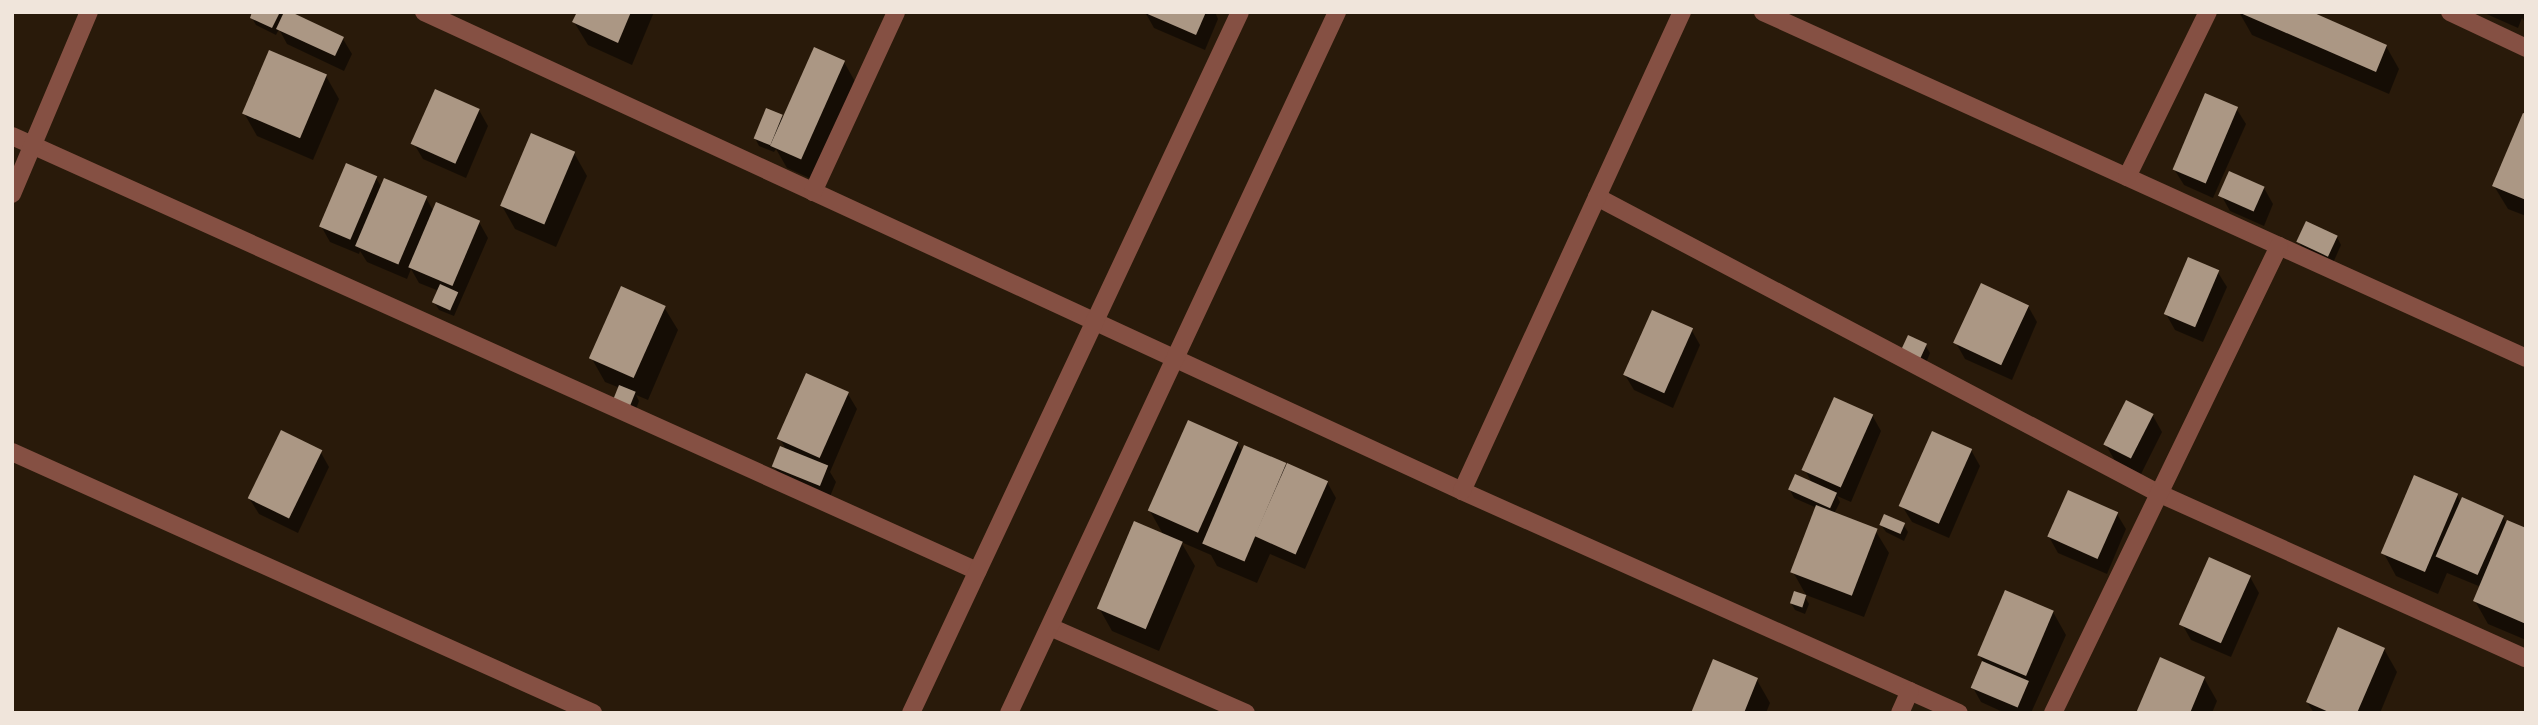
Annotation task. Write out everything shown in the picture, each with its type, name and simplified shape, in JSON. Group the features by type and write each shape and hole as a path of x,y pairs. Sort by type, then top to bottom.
{"street":[{"path":"12,194 89,12"},
{"path":"424,12 1462,492 1959,713"},
{"path":"813,192 896,12"},
{"path":"911,713 1240,12"},
{"path":"1009,713 1337,12"},
{"path":"1462,492 1682,12"},
{"path":"1763,12 2526,358"},
{"path":"2127,177 2208,12"},
{"path":"2450,12 2526,48"},
{"path":"12,136 977,571"},
{"path":"1597,197 2158,494 2526,658"},
{"path":"2053,713 2279,246"},
{"path":"12,452 593,713"},
{"path":"1050,627 1246,713"},
{"path":"1900,713 1910,691"}],"building":[{"path":"252,12 280,12 272,28 250,18"},
{"path":"284,12 291,12 344,37 335,56 276,29"},
{"path":"577,12 631,12 618,43 572,22"},
{"path":"1143,12 1206,12 1196,35"},
{"path":"2238,12 2312,12 2387,45 2376,72"},
{"path":"814,47 845,61 801,159 770,146"},
{"path":"269,50 327,75 300,138 242,114"},
{"path":"435,89 480,109 455,164 411,144"},
{"path":"2205,93 2238,107 2206,183 2173,169"},
{"path":"766,108 783,115 770,145 754,139"},
{"path":"2523,113 2526,114 2526,200 2492,186"},
{"path":"531,133 575,152 544,224 500,206"},
{"path":"346,163 377,176 350,240 319,227"},
{"path":"2229,171 2265,187 2254,212 2218,196"},
{"path":"384,178 427,196 398,264 355,246"},
{"path":"436,202 480,221 452,286 408,267"},
{"path":"2306,221 2338,236 2328,257 2296,242"},
{"path":"2188,257 2219,270 2195,327 2164,314"},
{"path":"1981,283 2029,305 2001,365 1953,343"},
{"path":"440,284 458,292 450,310 432,302"},
{"path":"621,286 666,306 634,378 589,358"},
{"path":"1652,310 1693,328 1664,393 1623,375"},
{"path":"1908,335 1927,344 1919,362 1900,353"},
{"path":"806,373 849,392 820,458 777,439"},
{"path":"619,385 636,392 630,406 613,399"},
{"path":"1834,397 1873,414 1841,488 1801,470"},
{"path":"2126,400 2154,414 2131,459 2103,445"},
{"path":"1188,420 1238,442 1198,533 1148,510"},
{"path":"281,430 322,450 289,518 248,498"},
{"path":"1932,431 1972,449 1939,524 1899,506"},
{"path":"1244,445 1286,463 1245,561 1202,543"},
{"path":"780,446 828,465 820,486 772,466"},
{"path":"1287,463 1328,481 1296,554 1254,536"},
{"path":"1795,474 1837,493 1830,508 1788,490"},
{"path":"2414,475 2458,494 2425,572 2381,553"},
{"path":"2068,490 2118,512 2098,559 2047,537"},
{"path":"2462,497 2504,516 2478,575 2436,556"},
{"path":"1816,505 1878,529 1852,596 1790,572"},
{"path":"1884,514 1905,523 1900,534 1879,525"},
{"path":"2507,520 2526,528 2526,624 2473,601"},
{"path":"1134,521 1183,542 1146,629 1097,608"},
{"path":"2209,557 2251,576 2221,643 2179,625"},
{"path":"2005,590 2054,611 2026,676 1977,655"},
{"path":"1794,591 1806,595 1802,607 1790,603"},
{"path":"2338,627 2385,648 2357,713 2331,713 2306,702"},
{"path":"2160,657 2205,677 2190,713 2136,713"},
{"path":"1713,659 1758,678 1744,713 1691,713"},
{"path":"1982,661 2029,681 2018,708 1971,688"}]}
